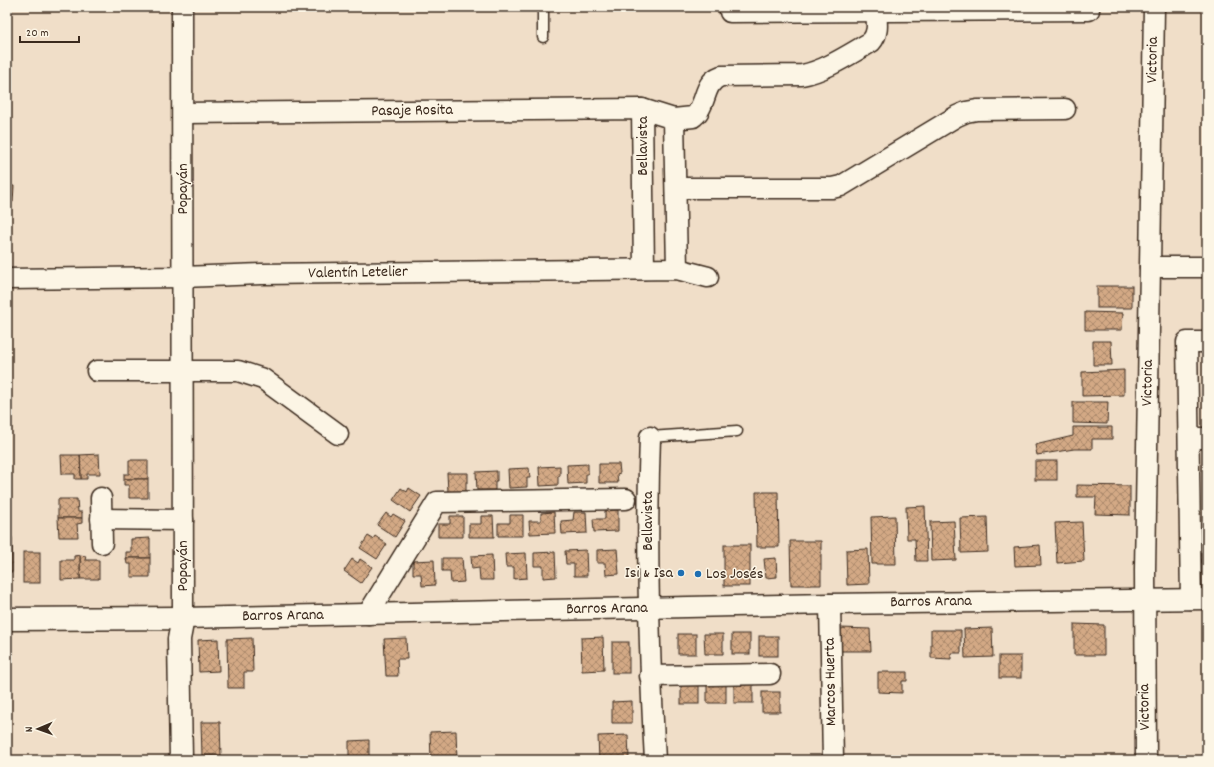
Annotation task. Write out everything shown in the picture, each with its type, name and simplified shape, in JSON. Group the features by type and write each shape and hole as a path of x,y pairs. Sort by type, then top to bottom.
{"main road":[{"name":"Barros Arana","path":"7,619 183,618"},
{"name":"Popayán","path":"181,760 179,639 183,618"}],"street":[{"name":"Popayán","path":"182,7 183,618"},
{"name":"Victoria","path":"1146,760 1144,599 1154,7"},
{"path":"730,12 1089,10"},
{"path":"674,119 693,118 699,110 710,83 714,78 721,76 802,75 812,73 827,66 874,39 878,27 876,12"},
{"name":"Pasaje Rosita","path":"182,113 642,108"},
{"name":"Bellavista","path":"644,269 642,108 674,119 677,269"},
{"path":"676,188 832,188 841,186 966,112 978,110 1065,110"},
{"path":"1150,267 1207,267"},
{"name":"Valentín Letelier","path":"7,279 644,269 677,269 708,277"},
{"path":"1199,599 1198,438 1187,342 1207,342"},
{"path":"97,371 238,372 262,379 338,434"},
{"name":"Bellavista","path":"650,437 648,489 648,608 655,760"},
{"path":"101,498 102,543"},
{"path":"368,614 437,502 626,499"},
{"path":"101,519 183,520"},
{"name":"Barros Arana","path":"183,618 830,604 1199,599"},
{"name":"Marcos Huerta","path":"830,604 833,760"},
{"path":"650,676 770,674"}],"lane":[{"path":"543,7 543,38"},
{"path":"650,437 737,431"}],"building":[{"path":"7,186 14,186 13,202 7,201"},
{"path":"1097,286 1132,286 1132,308 1097,308"},
{"path":"1085,312 1123,313 1122,330 1085,330"},
{"path":"1093,341 1111,341 1112,365 1093,365"},
{"path":"1124,370 1124,395 1082,396 1082,372"},
{"path":"1073,402 1108,402 1107,424 1073,423"},
{"path":"1073,427 1112,427 1112,439 1092,439 1092,449 1074,449 1037,455 1035,445 1073,436"},
{"path":"99,454 100,474 87,474 87,479 81,479 80,455"},
{"path":"61,455 80,455 81,479 75,479 75,474 62,474"},
{"path":"129,460 148,460 148,479 124,479 124,474 129,474"},
{"path":"1035,461 1057,461 1057,480 1035,480"},
{"path":"588,464 586,483 568,484 567,465"},
{"path":"599,464 619,464 620,473 617,474 618,483 599,483"},
{"path":"560,466 558,485 540,486 539,467"},
{"path":"529,468 530,478 527,478 527,487 509,488 508,469"},
{"path":"497,471 495,490 477,490 476,472"},
{"path":"447,473 468,473 466,492 448,492"},
{"path":"124,479 148,479 148,498 129,498 129,485 124,485"},
{"path":"1077,485 1130,486 1130,515 1095,514 1096,497 1077,497"},
{"path":"401,488 407,492 409,488 421,496 410,512 393,500"},
{"path":"756,492 778,492 779,547 757,547"},
{"path":"58,499 77,499 78,512 82,512 82,518 58,518"},
{"path":"925,506 927,561 916,561 915,539 907,539 906,507"},
{"path":"618,510 618,531 594,532 593,519 605,519 605,511"},
{"path":"554,512 555,533 530,534 529,521 541,521 541,513"},
{"path":"574,512 586,512 587,533 562,534 561,521 573,520"},
{"path":"386,513 391,517 393,514 405,521 395,537 377,525"},
{"path":"510,515 523,515 523,536 498,536 498,523 510,523"},
{"path":"450,516 463,516 463,537 438,537 438,524 450,524"},
{"path":"481,516 493,516 494,537 469,537 469,524 481,524"},
{"path":"895,516 896,564 872,564 871,517"},
{"path":"987,517 988,552 961,553 960,518"},
{"path":"58,518 82,518 82,523 77,524 78,537 59,537"},
{"path":"954,521 956,560 931,561 930,522"},
{"path":"1082,522 1084,561 1057,563 1055,523"},
{"path":"368,536 373,539 375,536 387,544 377,559 360,548"},
{"path":"7,538 12,538 12,572 7,572"},
{"path":"150,538 150,558 126,558 126,552 131,552 131,539"},
{"path":"790,541 821,541 821,585 791,585"},
{"path":"724,545 750,545 750,586 724,586"},
{"path":"1040,545 1041,565 1015,566 1014,547"},
{"path":"617,549 619,574 606,575 605,563 597,563 597,550"},
{"path":"868,549 869,584 847,585 846,550"},
{"path":"586,550 587,576 574,576 574,564 566,564 565,551"},
{"path":"23,552 40,552 40,583 23,583"},
{"path":"555,552 556,577 543,578 543,566 534,566 534,553"},
{"path":"526,553 527,578 514,579 514,567 506,567 505,554"},
{"path":"80,555 86,556 85,560 99,560 99,579 80,579"},
{"path":"80,555 80,579 61,580 61,560 74,560 74,556"},
{"path":"492,555 493,580 480,580 479,568 472,569 471,556"},
{"path":"126,558 150,558 150,577 131,577 131,564 127,564"},
{"path":"442,558 462,558 464,582 451,583 450,571 442,571"},
{"path":"776,558 777,577 766,578 764,559"},
{"path":"352,559 358,563 360,559 372,567 361,583 344,571"},
{"path":"434,560 435,585 422,586 421,574 413,574 413,561"},
{"path":"1074,624 1104,625 1104,655 1074,655"},
{"path":"841,628 870,629 871,651 841,651"},
{"path":"992,628 993,657 965,658 964,629"},
{"path":"931,630 961,630 961,653 951,653 951,659 931,658"},
{"path":"678,634 696,634 696,654 678,654"},
{"path":"704,634 723,634 723,654 705,654"},
{"path":"732,634 750,634 750,654 732,654"},
{"path":"759,636 778,636 778,656 759,656"},
{"path":"603,637 604,670 582,671 581,638"},
{"path":"252,638 253,672 244,672 244,688 228,688 227,639"},
{"path":"406,638 407,659 397,659 398,676 386,676 384,639"},
{"path":"218,639 219,671 199,672 198,640"},
{"path":"612,642 629,642 629,673 612,673"},
{"path":"999,656 1021,656 1021,678 999,678"},
{"path":"878,672 907,672 907,681 902,681 902,693 878,692"},
{"path":"707,683 726,683 726,703 707,703"},
{"path":"734,683 753,683 753,703 734,703"},
{"path":"681,684 699,684 699,704 681,704"},
{"path":"762,692 780,692 780,712 762,712"},
{"path":"632,701 632,723 612,723 612,702"},
{"path":"201,722 220,722 221,756 202,756"},
{"path":"456,731 457,760 431,760 430,732"},
{"path":"628,735 629,758 618,758 618,760 599,760 598,736"},
{"path":"369,740 369,760 349,760 349,741"}],"place":[{"name":"Isi & Isa","path":"681,573"},
{"name":"Los Josés","path":"698,574"}]}
